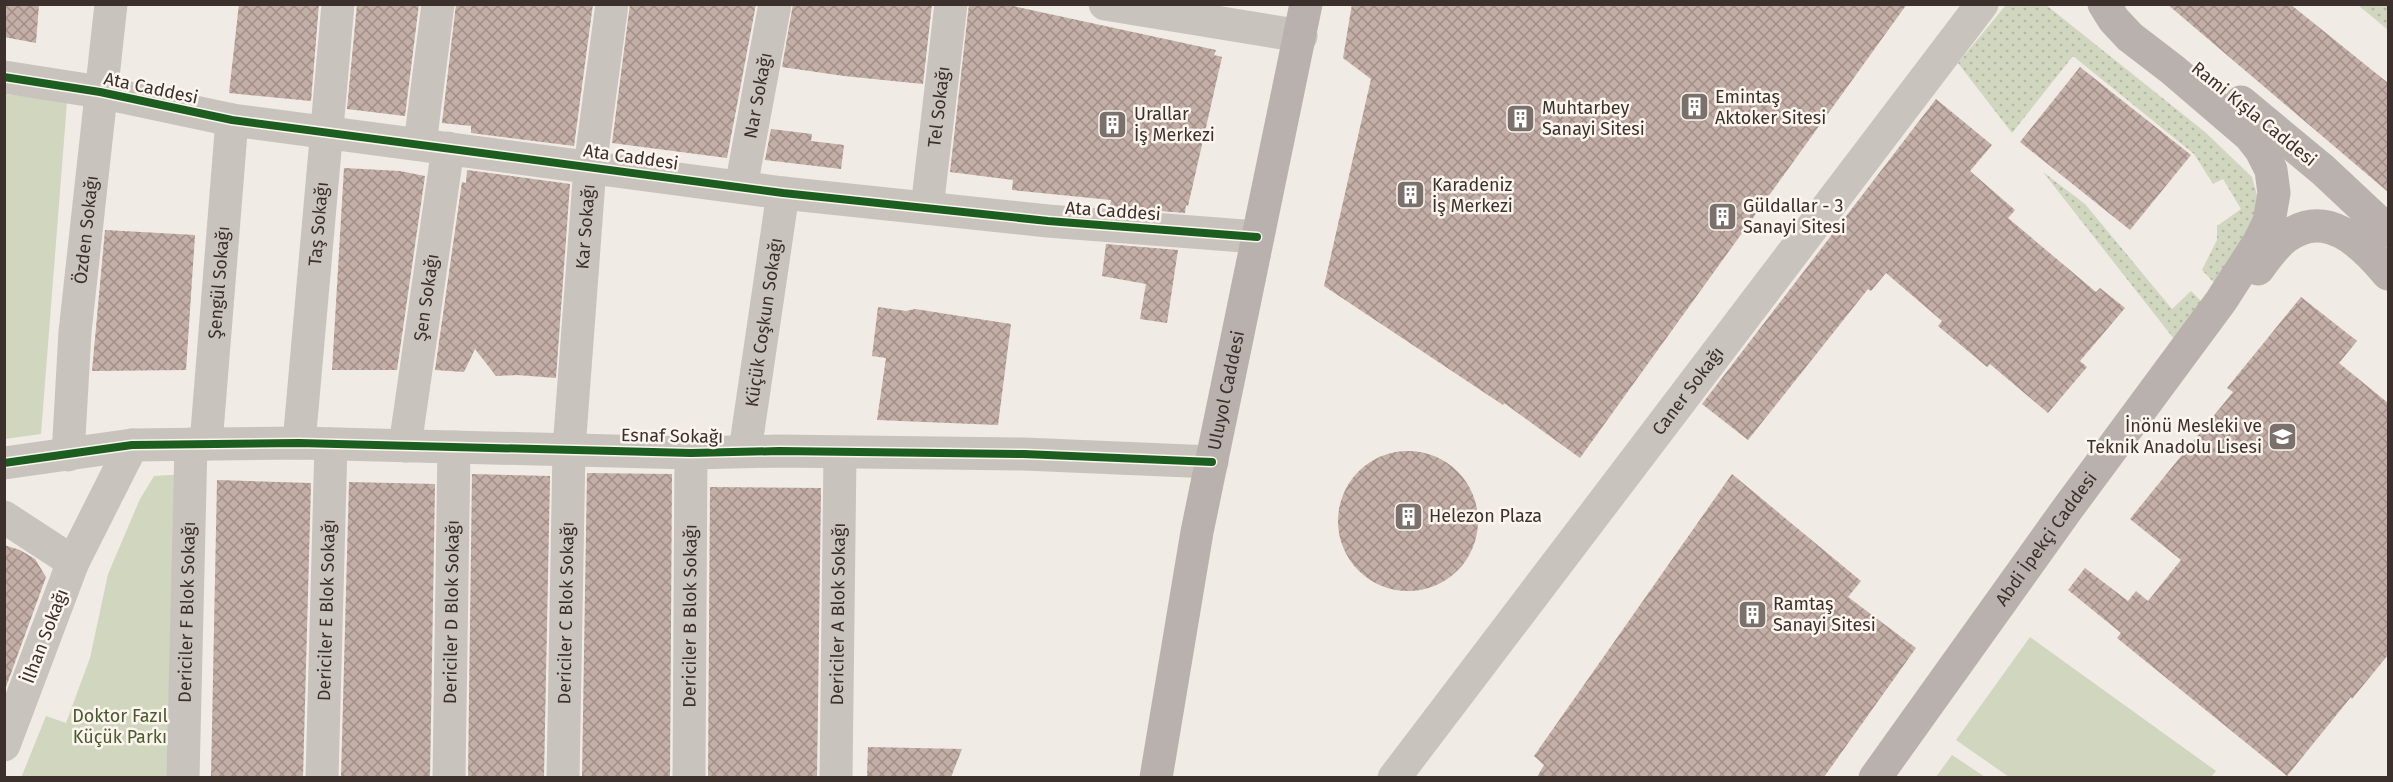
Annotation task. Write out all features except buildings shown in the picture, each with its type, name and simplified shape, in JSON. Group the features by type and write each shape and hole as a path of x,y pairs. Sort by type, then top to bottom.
{"main road":[{"name":"Uluyol Caddesi","path":"1156,777 1186,595 1306,4"},
{"path":"2104,4 2114,20 2130,37 2173,70 2250,136 2262,150 2271,170 2274,193 2269,222 2259,242 2221,301"},
{"name":"Rami Kışla Caddesi","path":"2114,4 2252,111 2323,170 2388,231"},
{"path":"2221,301 2253,276 2284,238 2300,229 2321,226 2348,234 2388,274"},
{"name":"Abdi İpekçi Caddesi","path":"1875,777 2068,508 2221,301"}],"street":[{"name":"Özden Sokağı","path":"68,455 75,332 111,4"},
{"name":"Taş Sokağı","path":"299,443 338,4"},
{"name":"Şen Sokağı","path":"405,446 434,146 438,4"},
{"name":"Kar Sokağı","path":"569,449 590,166 612,4"},
{"name":"Nar Sokağı","path":"741,187 775,4"},
{"name":"Tel Sokağı","path":"927,208 951,4"},
{"path":"1105,4 1300,36"},
{"name":"Caner Sokağı","path":"1394,777 1982,4"},
{"name":"Ata Caddesi","path":"4,77 100,92 232,120 783,193 1048,221 1257,237"},
{"name":"Şengül Sokağı","path":"198,444 232,120"},
{"name":"Küçük Coşkun Sokağı","path":"745,452 783,193"},
{"name":"Esnaf Sokağı","path":"4,463 132,445 299,443 691,453 1024,454 1212,462"},
{"name":"Dericiler F Blok Sokağı","path":"183,777 198,444"},
{"name":"Dericiler E Blok Sokağı","path":"322,777 331,444"},
{"name":"İlhan Sokağı","path":"4,745 14,695 73,562 132,445"},
{"name":"Dericiler D Blok Sokağı","path":"449,777 454,447"},
{"name":"Dericiler C Blok Sokağı","path":"563,777 569,449"},
{"name":"Dericiler B Blok Sokağı","path":"689,777 691,453"},
{"name":"Dericiler A Blok Sokağı","path":"836,777 840,453"},
{"path":"4,516 73,562"}],"green space":[{"path":"2006,5 2046,5 2205,132 2252,177 2260,206 2217,286 2202,270 2217,240 2217,226 2241,209 2223,179 2213,184 2194,154 2073,56 2012,133 1958,63"},
{"path":"2358,5 2388,5 2388,30"},
{"path":"5,94 67,102 41,434 5,439"},
{"path":"2043,172 2085,204 2172,309 2191,291 2203,303 2174,339"},
{"name":"Doktor Fazıl Küçük Parkı","path":"187,474 169,777 21,778 46,716 66,723 90,658 108,574 140,499 154,476"},
{"path":"2030,637 2216,771 2211,777 2009,777 1956,740"},
{"path":"1952,755 1985,777 1936,777"}],"cycle path":[{"path":"4,77 100,92 232,120 783,193 1048,221 1257,237"},
{"path":"4,463 132,445 299,443 691,453 779,451 1024,454 1212,462"}],"place":[{"name":"Emintaş Aktoker Sitesi","path":"1694,107"},
{"name":"Muhtarbey Sanayi Sitesi","path":"1521,118"},
{"name":"Urallar İş Merkezi","path":"1113,124"},
{"name":"Karadeniz İş Merkezi","path":"1411,195"},
{"name":"Güldallar - 3 Sanayi Sitesi","path":"1722,216"},
{"name":"İnönü Mesleki ve Teknik Anadolu Lisesi","path":"2283,436"},
{"name":"Helezon Plaza","path":"1408,516"},
{"name":"Ramtaş Sanayi Sitesi","path":"1752,614"}]}
